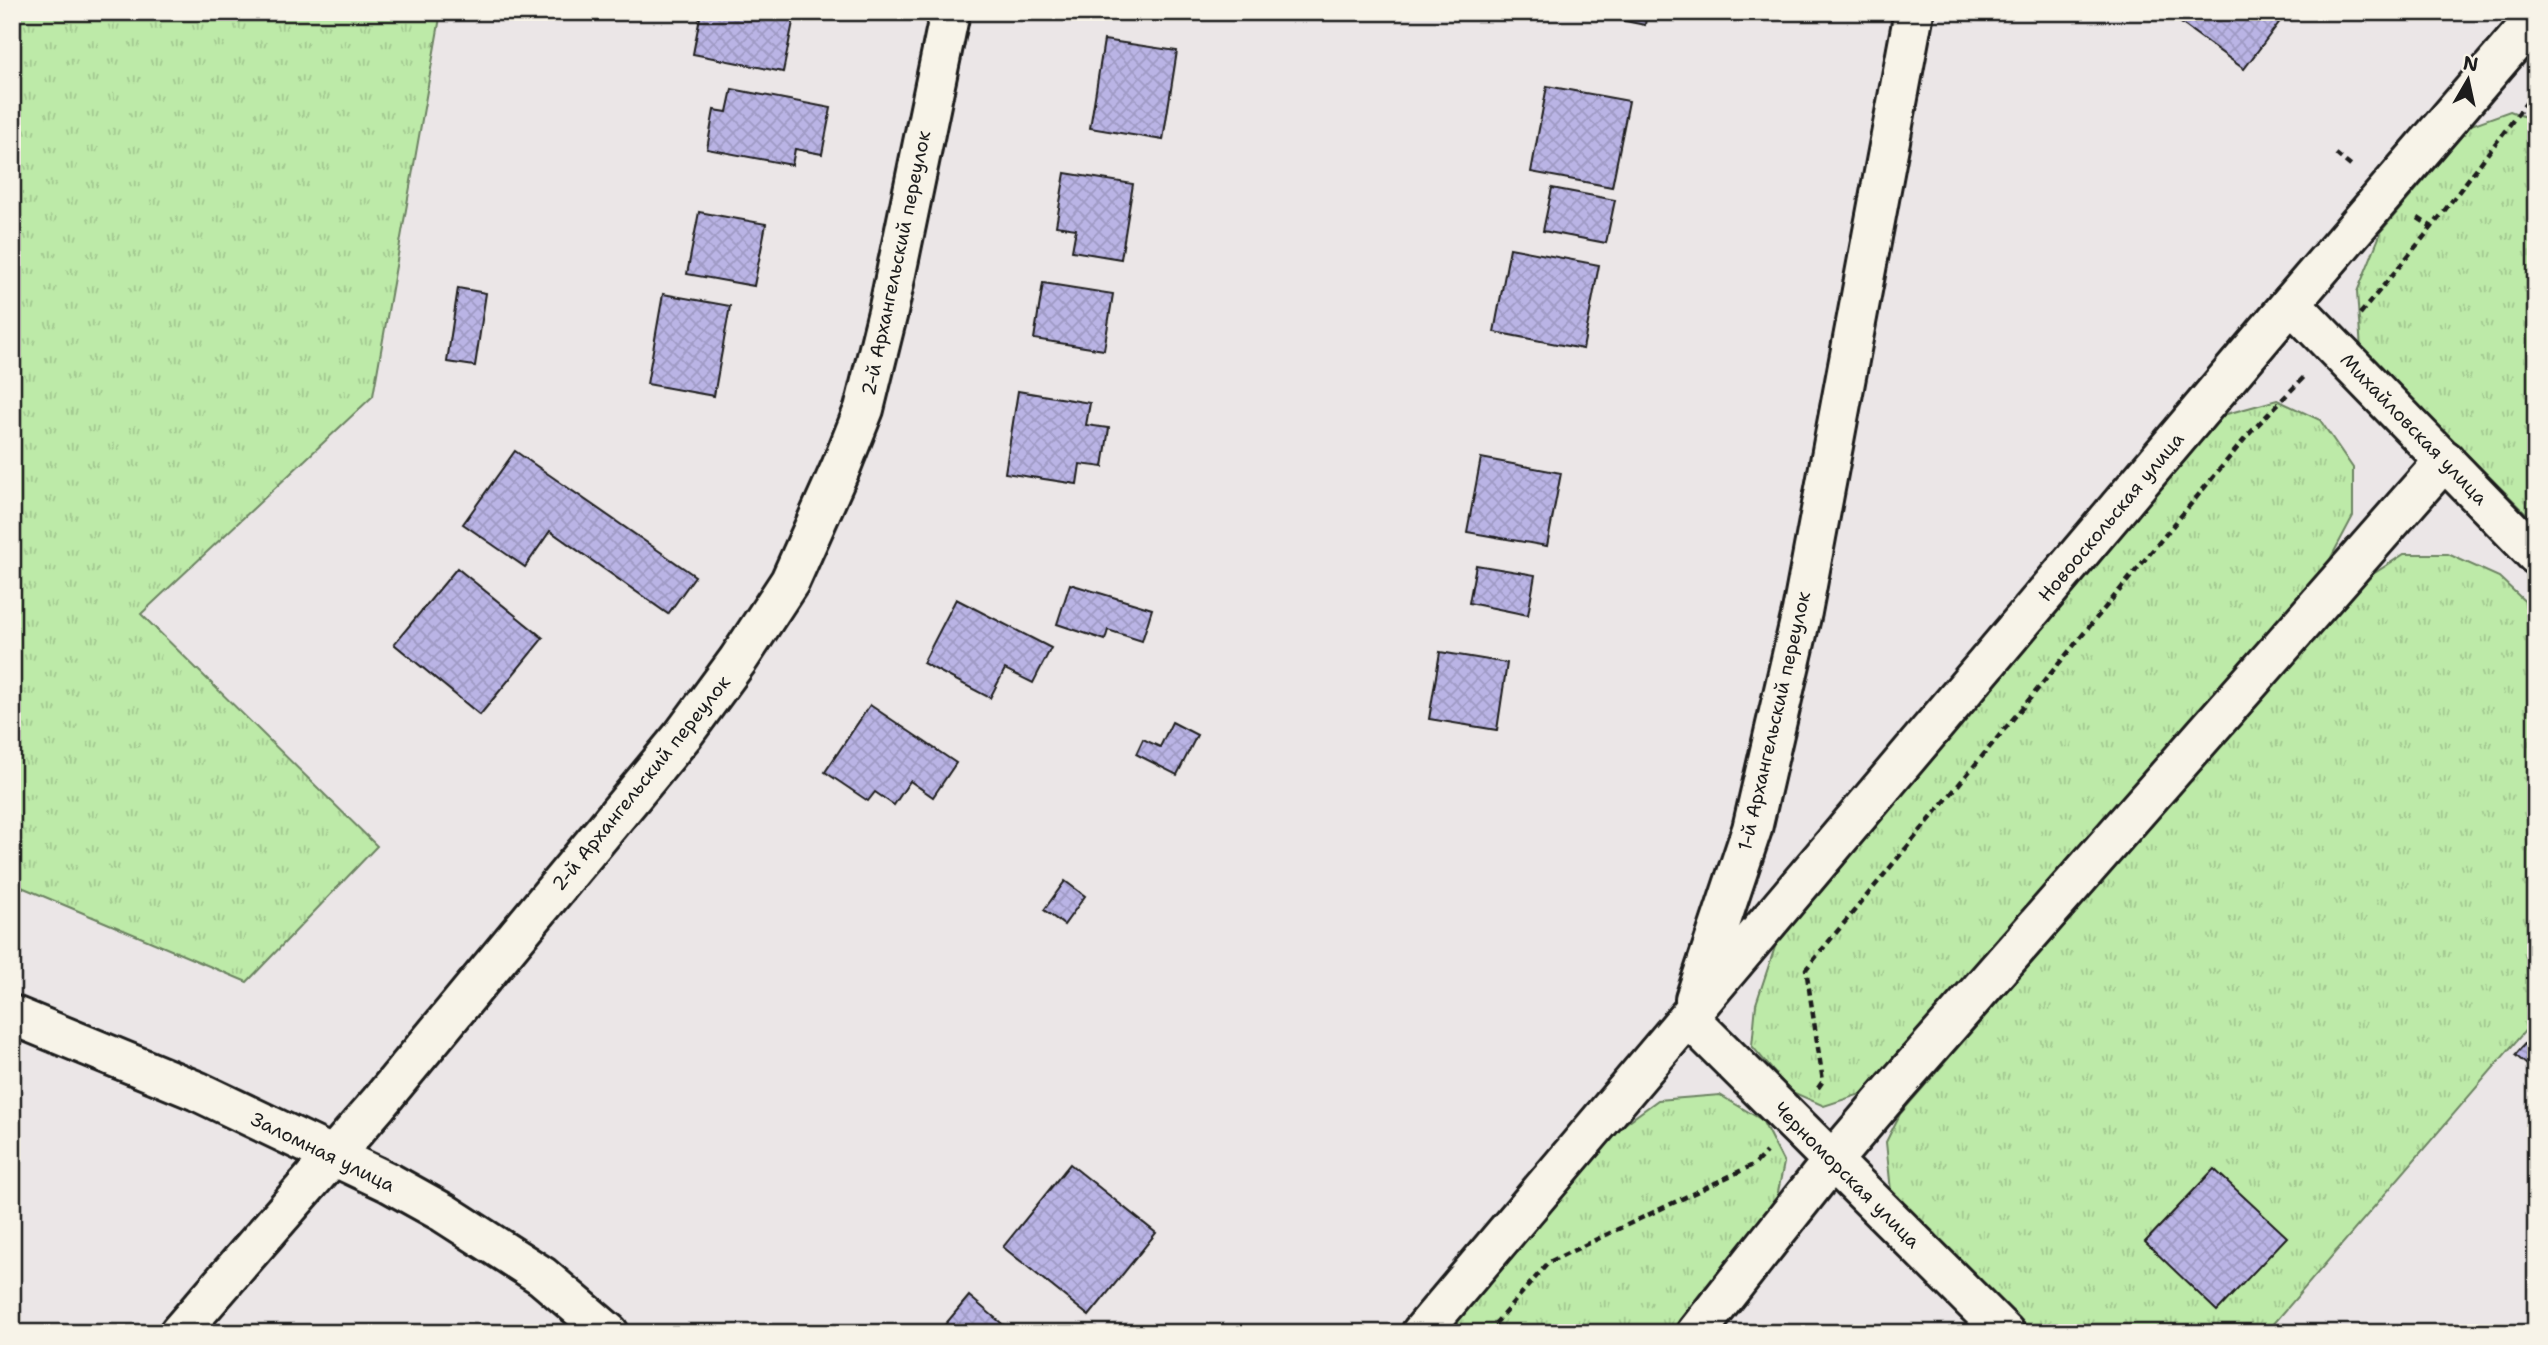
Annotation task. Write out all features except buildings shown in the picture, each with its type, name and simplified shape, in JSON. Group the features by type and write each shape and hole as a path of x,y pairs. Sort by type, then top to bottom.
{"street":[{"name":"2-й Архангельский переулок","path":"179,1333 333,1157 683,735 738,660 790,581 864,409 888,312 950,12"},
{"name":"1-й Архангельский переулок","path":"1421,1333 1689,1018 1752,829 1802,612 1914,12"},
{"name":"Новооскольская улица","path":"1689,1018 2291,303 2536,17"},
{"name":"Михайловская улица","path":"2291,303 2536,555"},
{"path":"1696,1333 1832,1161 2445,460"},
{"name":"Заломная улица","path":"12,1015 197,1091 390,1183 542,1276 609,1333"},
{"name":"Черноморская улица","path":"1689,1018 2005,1333"}],"path":[{"path":"1815,1091 1823,1081 1806,969 2248,435 2333,346 2432,228 2536,90"},
{"path":"1487,1333 1549,1262 1755,1164 1772,1143"}],"green space":[{"path":"12,12 441,12 373,396 141,614 377,846 247,982 12,883"},
{"path":"2510,111 2533,120 2536,117 2536,523 2361,350 2357,292 2382,230 2471,125"},
{"path":"2277,400 2320,420 2353,468 2353,516 2326,567 1864,1093 1824,1106 1790,1091 1752,1046 1756,1004 1778,938 2223,415"},
{"path":"2404,554 2448,554 2499,577 2536,612 2536,1018 2266,1333 2034,1333 1891,1191 1886,1142 1900,1114 2367,578"},
{"path":"1720,1095 1762,1120 1784,1163 1772,1221 1676,1333 1446,1333 1614,1132 1658,1100"}]}
